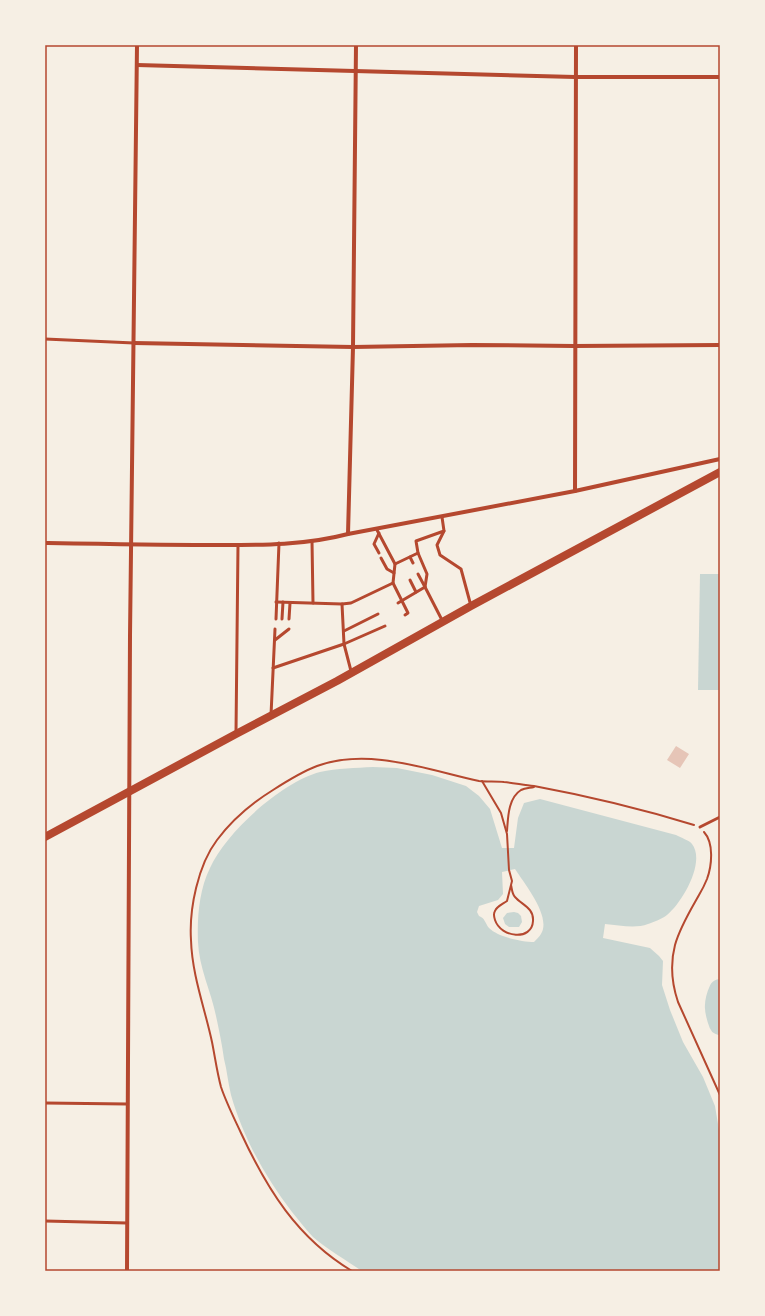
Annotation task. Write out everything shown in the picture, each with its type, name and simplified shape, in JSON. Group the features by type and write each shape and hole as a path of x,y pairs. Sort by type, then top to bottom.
{"main road":[{"path":"45,837 720,472"}],"street":[{"path":"127,1271 130,636 138,45"},
{"path":"348,534 354,347 356,45"},
{"path":"575,491 574,346 576,45"},
{"path":"137,65 575,77 720,77"},
{"path":"134,343 354,347 472,345 720,345"},
{"path":"45,543 132,545 238,544 279,543 330,539 348,534 378,532 442,517 575,491 720,459"}],"lane":[{"path":"45,339 134,343"},
{"path":"442,517 444,531 437,545 440,555 461,568 471,606"},
{"path":"425,587 427,574 418,553 416,541 444,531"},
{"path":"378,532 374,544 379,553"},
{"path":"378,532 395,564 393,583 408,613 404,615"},
{"path":"312,541 313,603"},
{"path":"276,619 279,543"},
{"path":"236,734 238,544"},
{"path":"395,564 418,553"},
{"path":"410,557 413,563"},
{"path":"381,558 387,569 394,572"},
{"path":"400,562 403,567"},
{"path":"418,574 443,622"},
{"path":"410,580 416,592"},
{"path":"276,602 351,603 393,583"},
{"path":"398,603 425,587"},
{"path":"282,602 282,619"},
{"path":"289,620 290,603"},
{"path":"342,604 344,644 352,672"},
{"path":"344,631 378,614"},
{"path":"273,668 344,644 385,626"},
{"path":"271,715 275,629"},
{"path":"281,629 281,635"},
{"path":"275,640 289,629"},
{"path":"700,827 720,816"},
{"path":"45,1103 127,1104"},
{"path":"45,1221 127,1223"}],"path":[{"path":"352,1271 332,1259 305,1234 281,1206 256,1164 234,1118 221,1086 212,1042 194,971 191,948 191,913 196,888 204,864 216,841 234,821 260,798 294,776 319,765 344,760 381,760 419,766 482,781 506,782 534,786 643,810 700,827 708,836 711,846 711,864 707,879 681,928 675,945 672,961 672,976 678,1002 720,1096"},
{"path":"482,781 502,812 507,834"},
{"path":"511,885 515,897 531,910 533,921 530,930 522,935 512,935 503,931 497,927 493,916 499,906 507,901 511,885 512,881 509,870 507,834 508,818 512,799 521,790 534,786"}],"shaded area":[{"path":"700,574 720,574 720,690 698,690"},
{"path":"373,767 397,768 432,775 466,786 479,796 490,809 502,848 514,848 518,818 524,803 540,799 676,835 692,844 696,852 694,871 685,892 673,909 663,918 643,925 627,926 605,924 603,938 650,948 663,961 662,985 670,1010 683,1042 703,1077 715,1106 720,1136 720,1271 362,1271 331,1251 313,1237 282,1199 264,1171 248,1141 231,1095 216,1016 199,952 198,923 203,885 210,868 229,839 242,824 273,797 289,786 320,772","holes":["515,869 534,898 542,914 543,929 541,934 534,942 517,940 498,934 489,928 484,919 479,916 477,912 479,906 498,900 503,894 502,872"]},
{"path":"514,912 521,916 522,922 519,927 509,927 505,924 503,918 507,913"}],"building":[{"path":"676,746 689,754 680,768 667,760"}],"waterway":[{"path":"720,990 716,1007 720,1024"}]}
